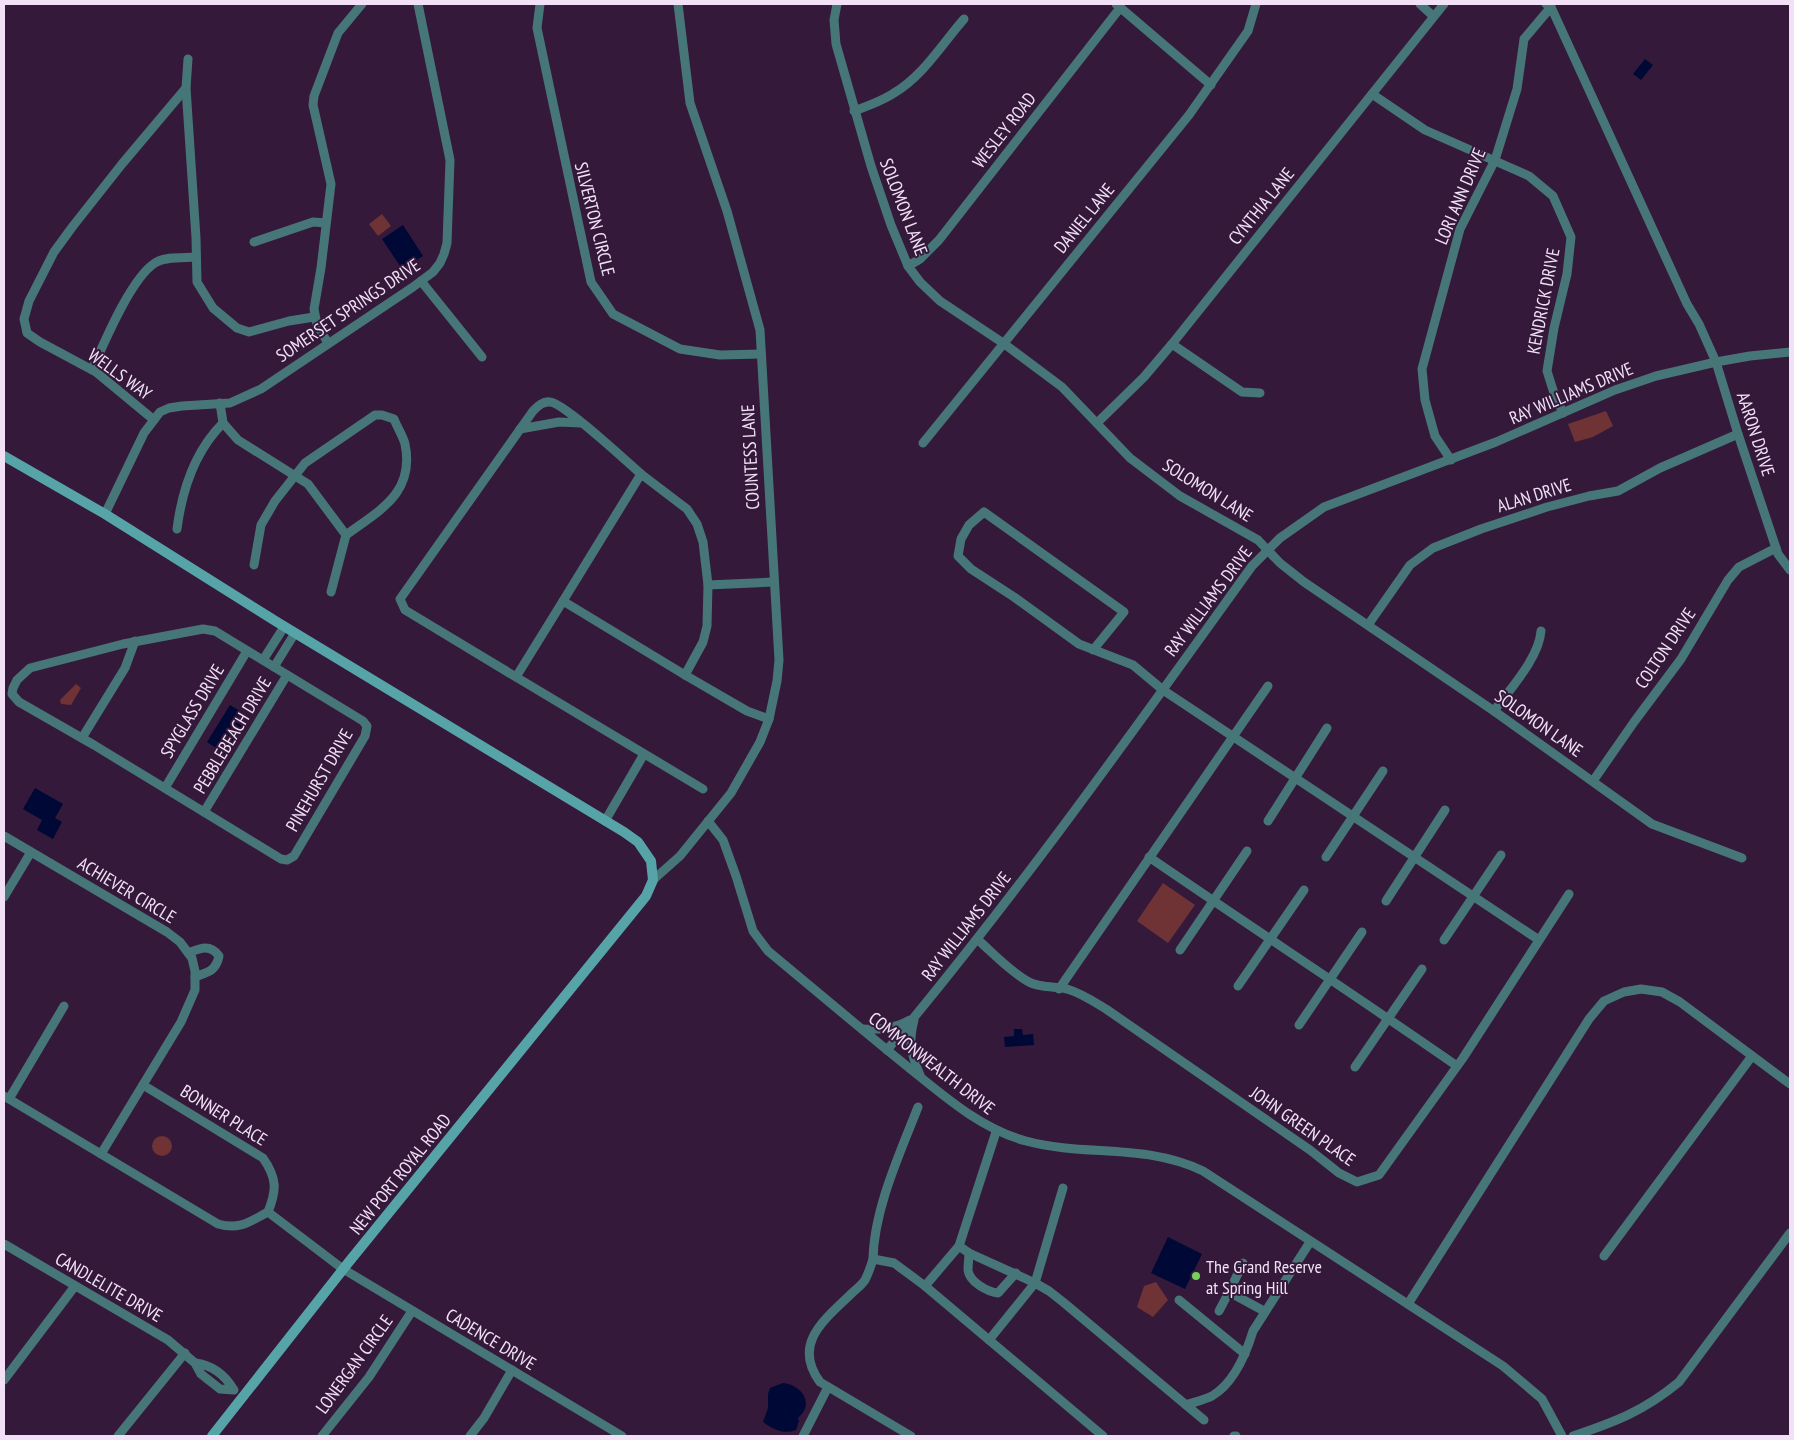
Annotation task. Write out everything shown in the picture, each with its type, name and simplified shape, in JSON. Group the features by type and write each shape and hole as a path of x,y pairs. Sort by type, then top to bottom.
{"main road":[{"path":"4,456 105,514 284,627 624,832 642,848 650,860 653,880"},
{"name":"NEW PORT ROYAL ROAD","path":"212,1436 343,1270 616,934 646,896 653,880"}],"street":[{"path":"328,344 317,325 314,309 321,268 330,178 313,105 314,96 338,33 362,4"},
{"name":"SOMERSET SPRINGS DRIVE","path":"105,514 144,432 160,412 169,408 230,403 261,389 421,281 440,264 447,243 450,160 418,4"},
{"name":"SILVERTON CIRCLE","path":"540,4 536,28 591,282 613,314 680,349 720,355 760,354"},
{"name":"COUNTESS LANE","path":"653,880 680,856 708,822 731,792 760,742 769,719 777,681 779,660 760,330 727,211 690,103 678,4"},
{"name":"SOLOMON LANE","path":"837,4 834,20 836,44 870,166 908,266 920,282 940,301 1003,343 1062,387 1130,458 1180,496 1258,540 1280,563 1304,582 1494,711 1652,824 1742,858"},
{"name":"DANIEL LANE","path":"923,443 1211,85 1248,31 1256,4"},
{"path":"1420,4 1433,16"},
{"name":"CYNTHIA LANE","path":"1097,423 1144,378 1444,4"},
{"path":"1118,6 1211,85"},
{"name":"WESLEY ROAD","path":"908,266 920,258 939,240 1118,6"},
{"name":"LORI ANN DRIVE","path":"1451,460 1435,436 1425,400 1422,369 1460,229 1495,160 1517,89 1524,38 1548,6"},
{"name":"AARON DRIVE","path":"1548,6 1716,362 1778,554 1790,570"},
{"path":"854,111 880,101 911,81 964,19"},
{"path":"188,59 186,88 197,282 213,308 237,328 249,332 289,321 314,317"},
{"name":"WELLS WAY","path":"154,420 92,370 27,333 24,319 29,301 54,252 122,164 186,88"},
{"name":"KENDRICK DRIVE","path":"1372,94 1425,130 1529,176 1553,196 1571,237 1567,274 1554,328 1547,371 1552,390 1563,413"},
{"path":"254,242 313,222 326,223"},
{"path":"92,370 126,301 142,276 153,264 161,260 196,257"},
{"path":"421,281 482,357"},
{"path":"1172,344 1242,392 1260,394"},
{"name":"RAY WILLIAMS DRIVE","path":"887,1050 977,939 1058,834 1252,566 1268,549 1297,525 1324,507 1496,442 1615,390 1656,376 1716,362 1790,352"},
{"path":"684,675 703,642 707,626 708,585 703,542 697,524 687,509 641,474 567,410 550,402 540,404 520,429 400,599 405,610 703,789"},
{"path":"220,403 223,424 238,440 308,484 346,536"},
{"path":"254,565 261,525 275,501 305,463 375,414 394,419 405,442 407,466 404,481 384,508 346,536 330,592"},
{"path":"520,429 559,422 581,423"},
{"path":"177,529 181,499 196,462 212,435 223,424"},
{"name":"ALAN DRIVE","path":"1368,625 1410,565 1433,548 1481,529 1547,507 1618,491 1660,468 1738,434"},
{"path":"516,677 641,474"},
{"path":"1093,650 1124,612 984,512 969,525 961,539 958,556 971,569 1014,597 1079,644 1093,650 1133,665 1163,690 1539,940"},
{"name":"COLTON DRIVE","path":"1593,781 1681,659 1728,580 1738,567 1776,548"},
{"path":"708,585 774,582"},
{"path":"563,601 684,675 747,711 769,719"},
{"path":"263,660 284,627"},
{"name":"PINEHURST DRIVE","path":"203,630 215,631 247,651 363,720 367,726 365,736 294,856 287,860 280,859 82,738 19,702 12,694 17,680 30,668 135,642 203,630"},
{"path":"1494,711 1536,653 1541,632"},
{"path":"274,667 295,633"},
{"path":"82,738 125,668 135,642"},
{"name":"SPYGLASS DRIVE","path":"165,788 247,651"},
{"name":"PEBBLEBEACH DRIVE","path":"204,812 287,675"},
{"path":"1060,989 1268,686"},
{"path":"1268,821 1326,728"},
{"path":"605,821 644,754"},
{"path":"1326,857 1383,771"},
{"path":"1386,901 1446,810"},
{"name":"COMMONWEALTH DRIVE","path":"708,822 723,840 753,931 768,951 949,1099 996,1132 1026,1141 1064,1147 1152,1154 1188,1164 1203,1171 1522,1380 1542,1399 1562,1436"},
{"name":"ACHIEVER CIRCLE","path":"4,836 167,932 180,942 192,958 196,971 195,990 181,1022 101,1154"},
{"path":"1180,950 1247,851"},
{"path":"4,897 31,852"},
{"path":"1444,940 1501,855"},
{"path":"1149,858 1457,1066"},
{"path":"1238,986 1304,890"},
{"name":"JOHN GREEN PLACE","path":"977,939 1014,971 1030,982 1066,989 1086,996 1106,1008 1310,1150 1339,1173 1356,1182 1379,1175 1457,1066 1569,894"},
{"path":"1299,1025 1362,932"},
{"path":"188,953 207,947 219,956 214,969 195,978"},
{"path":"1355,1067 1422,969"},
{"path":"1408,1304 1589,1019 1604,1001 1624,992 1641,989 1662,992 1680,1002 1790,1084"},
{"path":"64,1006 6,1097 218,1224 237,1227 248,1224 268,1212 343,1270"},
{"path":"862,1029 881,1030 899,1027 914,1018"},
{"path":"914,1018 910,1035 911,1055 921,1077"},
{"path":"1604,1256 1752,1056"},
{"name":"BONNER PLACE","path":"143,1085 263,1158 273,1176 275,1188 268,1212"},
{"path":"911,1436 820,1382 812,1372 808,1357 812,1339 821,1324 864,1281 874,1259 874,1238 890,1180 918,1107"},
{"path":"925,1286 959,1246 996,1132"},
{"path":"988,1340 1035,1283 1063,1188"},
{"path":"1573,1436 1601,1427 1640,1410 1679,1382 1790,1233"},
{"path":"1186,1405 1212,1396 1224,1386 1234,1373 1245,1354 1253,1331 1264,1311 1310,1242"},
{"name":"CANDLELITE DRIVE","path":"4,1244 168,1340 185,1353 195,1363 201,1374 220,1389 234,1390 243,1397"},
{"path":"959,1246 969,1253 1016,1273 1049,1290 1204,1420"},
{"path":"969,1253 968,1271 972,1279 991,1292 998,1293 1016,1273"},
{"path":"874,1259 894,1263 925,1286 1103,1436"},
{"path":"1220,1311 1243,1263"},
{"name":"CADENCE DRIVE","path":"343,1270 512,1370 609,1433 622,1436"},
{"path":"4,1380 75,1286"},
{"path":"1229,1292 1264,1311"},
{"path":"1179,1300 1245,1354"},
{"name":"LONERGAN CIRCLE","path":"322,1436 369,1377 412,1311"},
{"path":"118,1436 185,1353"},
{"path":"470,1436 484,1418 512,1370"},
{"path":"803,1436 828,1387"}],"shaded area":[{"path":"382,214 391,226 378,236 369,224"},
{"path":"1606,411 1613,426 1593,437 1575,442 1568,424"},
{"path":"76,684 81,688 71,705 61,704 60,700"},
{"path":"1163,883 1195,905 1168,943 1137,921"},
{"path":"162,1136 169,1139 172,1146 169,1153 162,1156 155,1153 152,1146 155,1139"},
{"path":"1156,1282 1168,1300 1153,1317 1137,1307 1144,1286"}],"water":[{"path":"1645,59 1653,65 1641,80 1633,74"},
{"path":"403,225 423,256 402,269 382,239"},
{"path":"230,705 242,712 236,722 243,726 225,754 207,742"},
{"path":"35,788 63,804 55,818 62,822 53,839 37,830 42,820 23,809"},
{"path":"1014,1029 1022,1029 1023,1035 1033,1034 1034,1045 1005,1047 1004,1037 1014,1036"},
{"path":"1168,1237 1202,1254 1185,1289 1151,1273"},
{"path":"783,1383 796,1387 801,1391 806,1401 806,1407 798,1418 796,1430 787,1432 778,1430 763,1422 768,1408 770,1388"}],"place":[{"name":"The Grand Reserve at Spring Hill","path":"1196,1276"}]}
